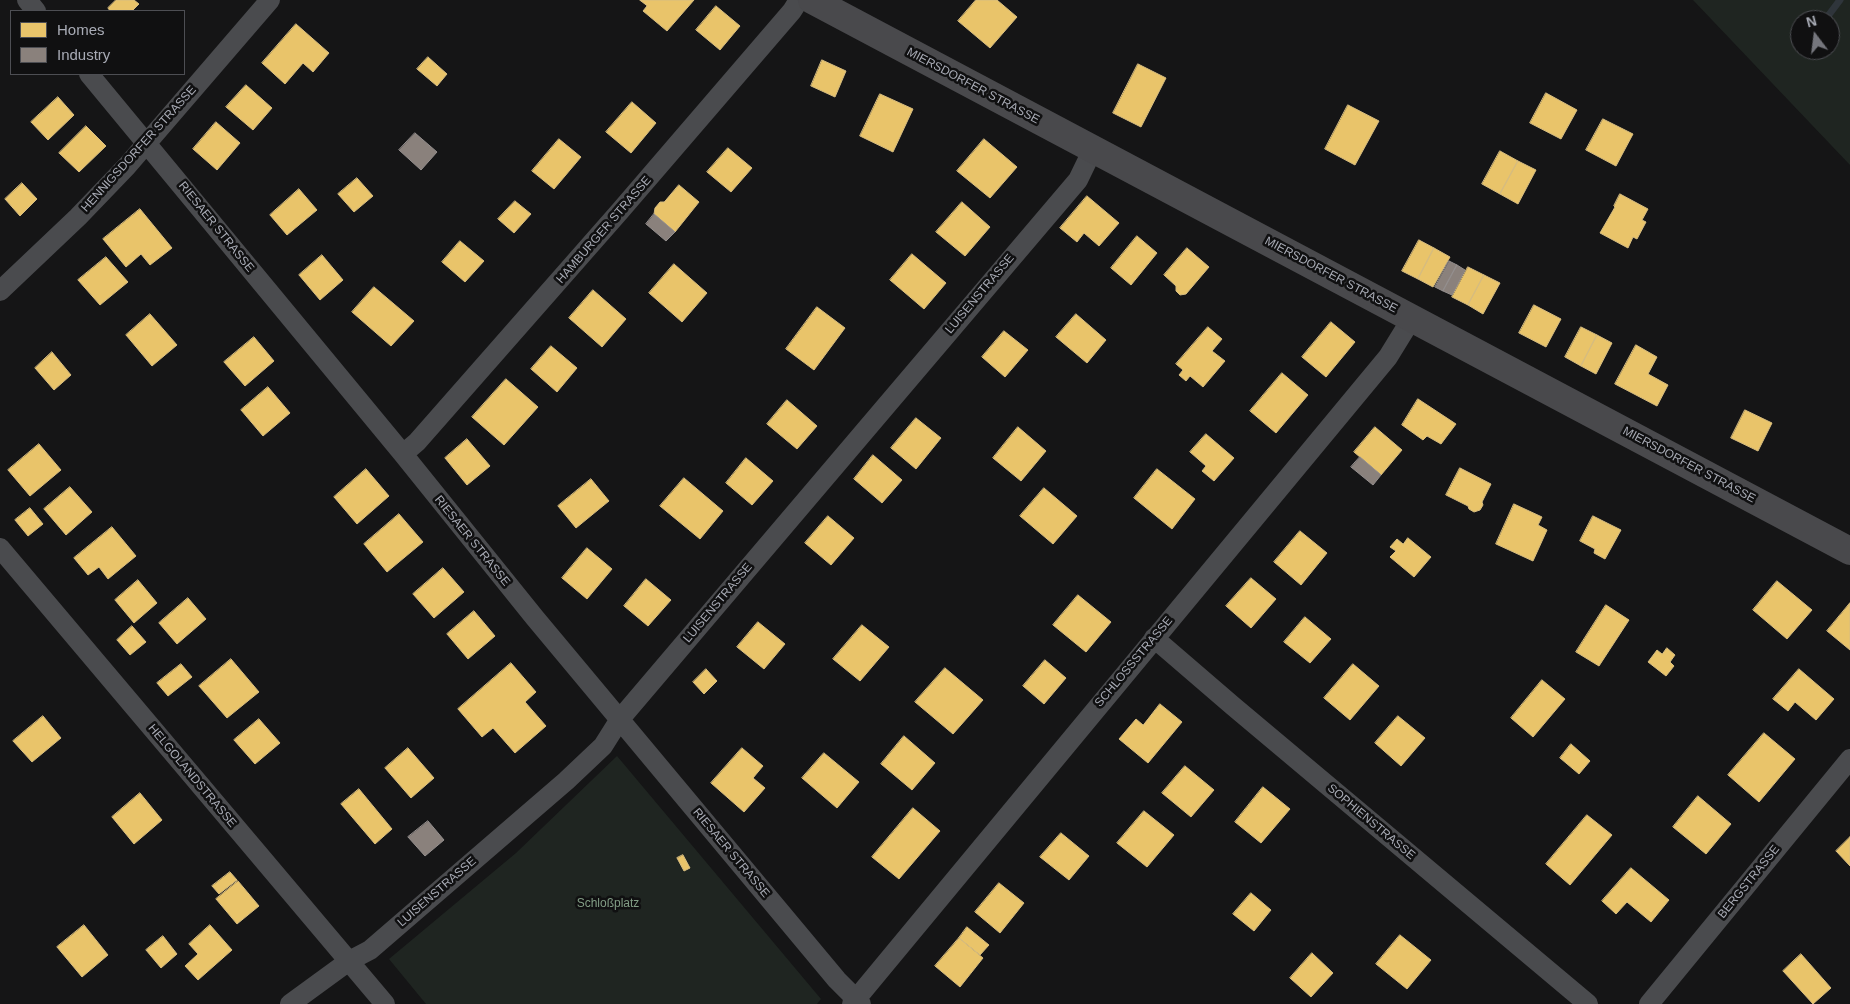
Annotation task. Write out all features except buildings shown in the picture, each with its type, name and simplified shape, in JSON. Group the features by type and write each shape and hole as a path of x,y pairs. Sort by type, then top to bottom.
{"street":[{"path":"27,0 35,10"},
{"name":"HENNIGSDORFER STRASSE","path":"0,291 78,217 146,143 270,0"},
{"name":"HAMBURGER STRASSE","path":"403,454 418,442 614,218 792,11 798,0"},
{"name":"MIERSDORFER STRASSE","path":"812,0 1850,551"},
{"name":"RIESAER STRASSE","path":"90,75 403,454 512,590 856,1003"},
{"name":"LUISENSTRASSE","path":"290,1004 349,961 370,950 566,781 603,746 620,719 1078,180 1093,149"},
{"name":"SCHLOSSSTRASSE","path":"856,1003 1154,638 1388,356 1412,318"},
{"name":"HELGOLANDSTRASSE","path":"0,548 385,1004"},
{"name":"SOPHIENSTRASSE","path":"1154,638 1588,1004"},
{"name":"BERGSTRASSE","path":"1649,1004 1850,759"}],"green space":[{"path":"1693,0 1850,0 1850,165"},
{"name":"Schloßplatz","path":"617,756 821,999 817,1004 426,1004 389,959 516,853"}],"waterway":[{"path":"1832,10 1840,0"}]}
